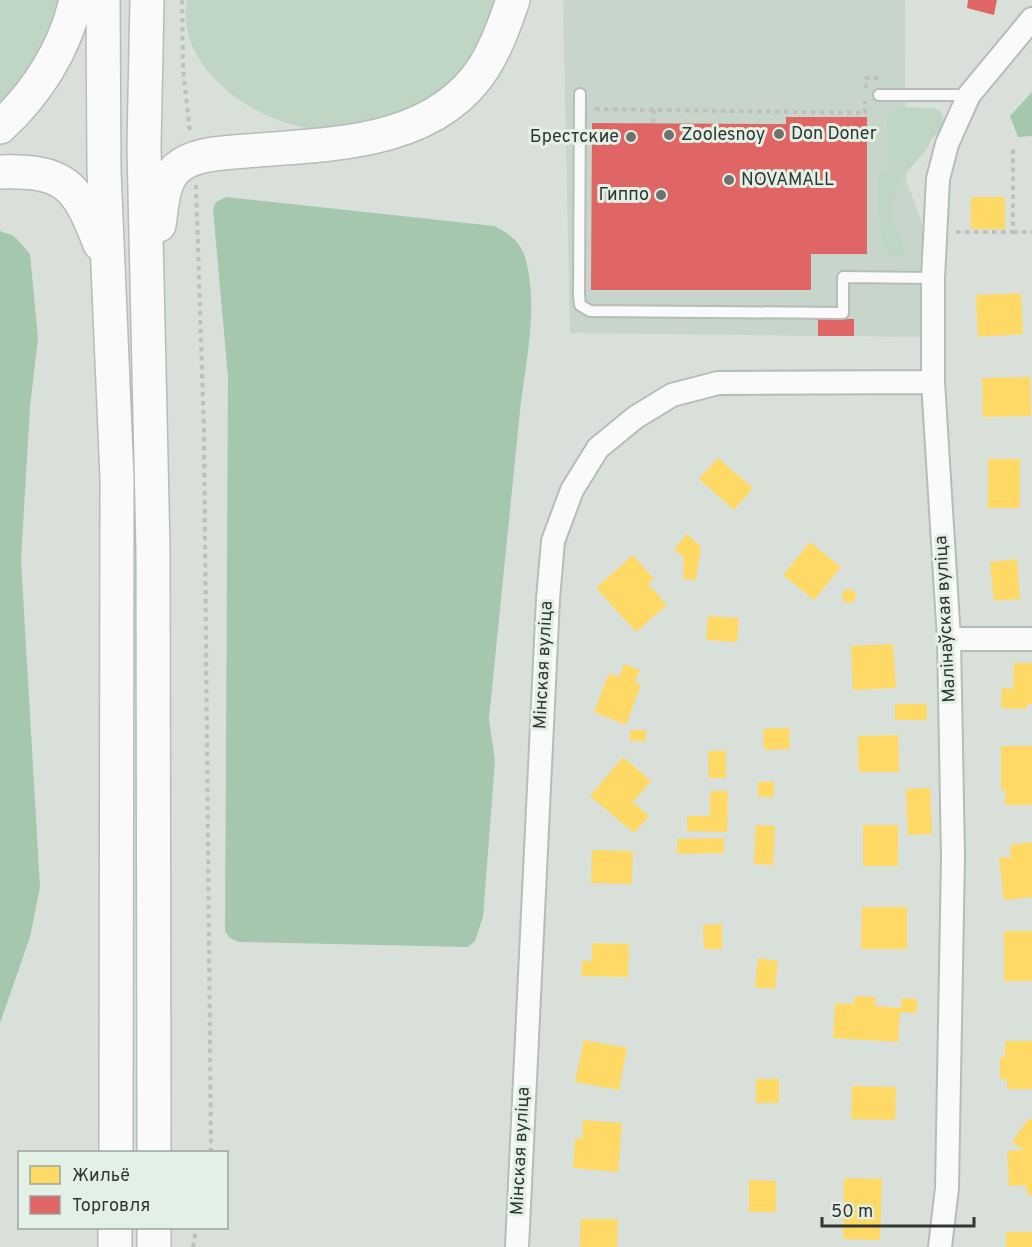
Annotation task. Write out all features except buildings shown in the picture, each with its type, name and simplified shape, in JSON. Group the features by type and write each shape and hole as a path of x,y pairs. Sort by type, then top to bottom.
{"highway":[{"path":"0,127 29,97 44,76 67,29 76,0"},
{"path":"103,0 104,171 117,478 116,1151"},
{"path":"147,0 144,146 153,549 154,1151"},
{"path":"149,301 162,201 168,180 178,168 214,154 355,140 386,135 416,124 443,108 467,88 483,68 494,50 513,0"},
{"path":"0,172 41,173 68,186 87,210 109,266"},
{"path":"116,1229 116,1247"},
{"path":"154,1229 154,1247"}],"street":[{"name":"Малінаўская вуліца","path":"940,1247 946,1188 953,868 949,639 933,382 933,278 938,179 946,144 969,95 1032,19"},
{"name":"Мінская вуліца","path":"517,1247 548,599 553,541 572,490 598,448 636,417 672,395 718,382 933,382"},
{"path":"949,639 1032,639"}],"lane":[{"path":"580,94 579,295 580,305 590,311 843,313 843,277 933,278"},
{"path":"879,95 969,95"}],"path":[{"path":"182,0 183,69 190,135"},
{"path":"595,109 799,114 865,113 866,78 883,78"},
{"path":"653,123 654,110"},
{"path":"1013,149 1013,232"},
{"path":"195,182 204,432 211,1151"},
{"path":"956,232 1032,232"},
{"path":"193,1247 196,1229"}],"shaded area":[{"path":"563,0 905,0 906,179 926,235 927,337 570,333"}],"green space":[{"path":"0,0 67,0 45,46 0,110"},
{"path":"187,0 499,0 478,48 456,75 430,98 392,122 356,128 319,130 298,126 255,110 217,81 202,64 192,44 186,20"},
{"path":"1032,92 1032,136 1018,137 1010,116"},
{"path":"898,107 934,108 941,112 944,122 942,129 932,138 926,150 900,180 892,206 891,223 903,240 904,253 895,257 888,252 880,233 878,176 888,169 887,118"},
{"path":"226,197 494,226 513,238 525,257 531,297 530,338 519,420 489,719 495,761 483,917 475,941 468,947 239,942 230,938 225,931 228,377 213,209 216,202"},
{"path":"0,231 14,236 30,254 38,338 30,407 21,560 40,887 30,937 0,1023"}],"place":[{"name":"Don Doner","path":"779,134"},
{"name":"Zoolesnoy","path":"669,135"},
{"name":"Брестские","path":"631,137"},
{"name":"NOVAMALL","path":"729,180"},
{"name":"Гиппо","path":"661,195"}]}
